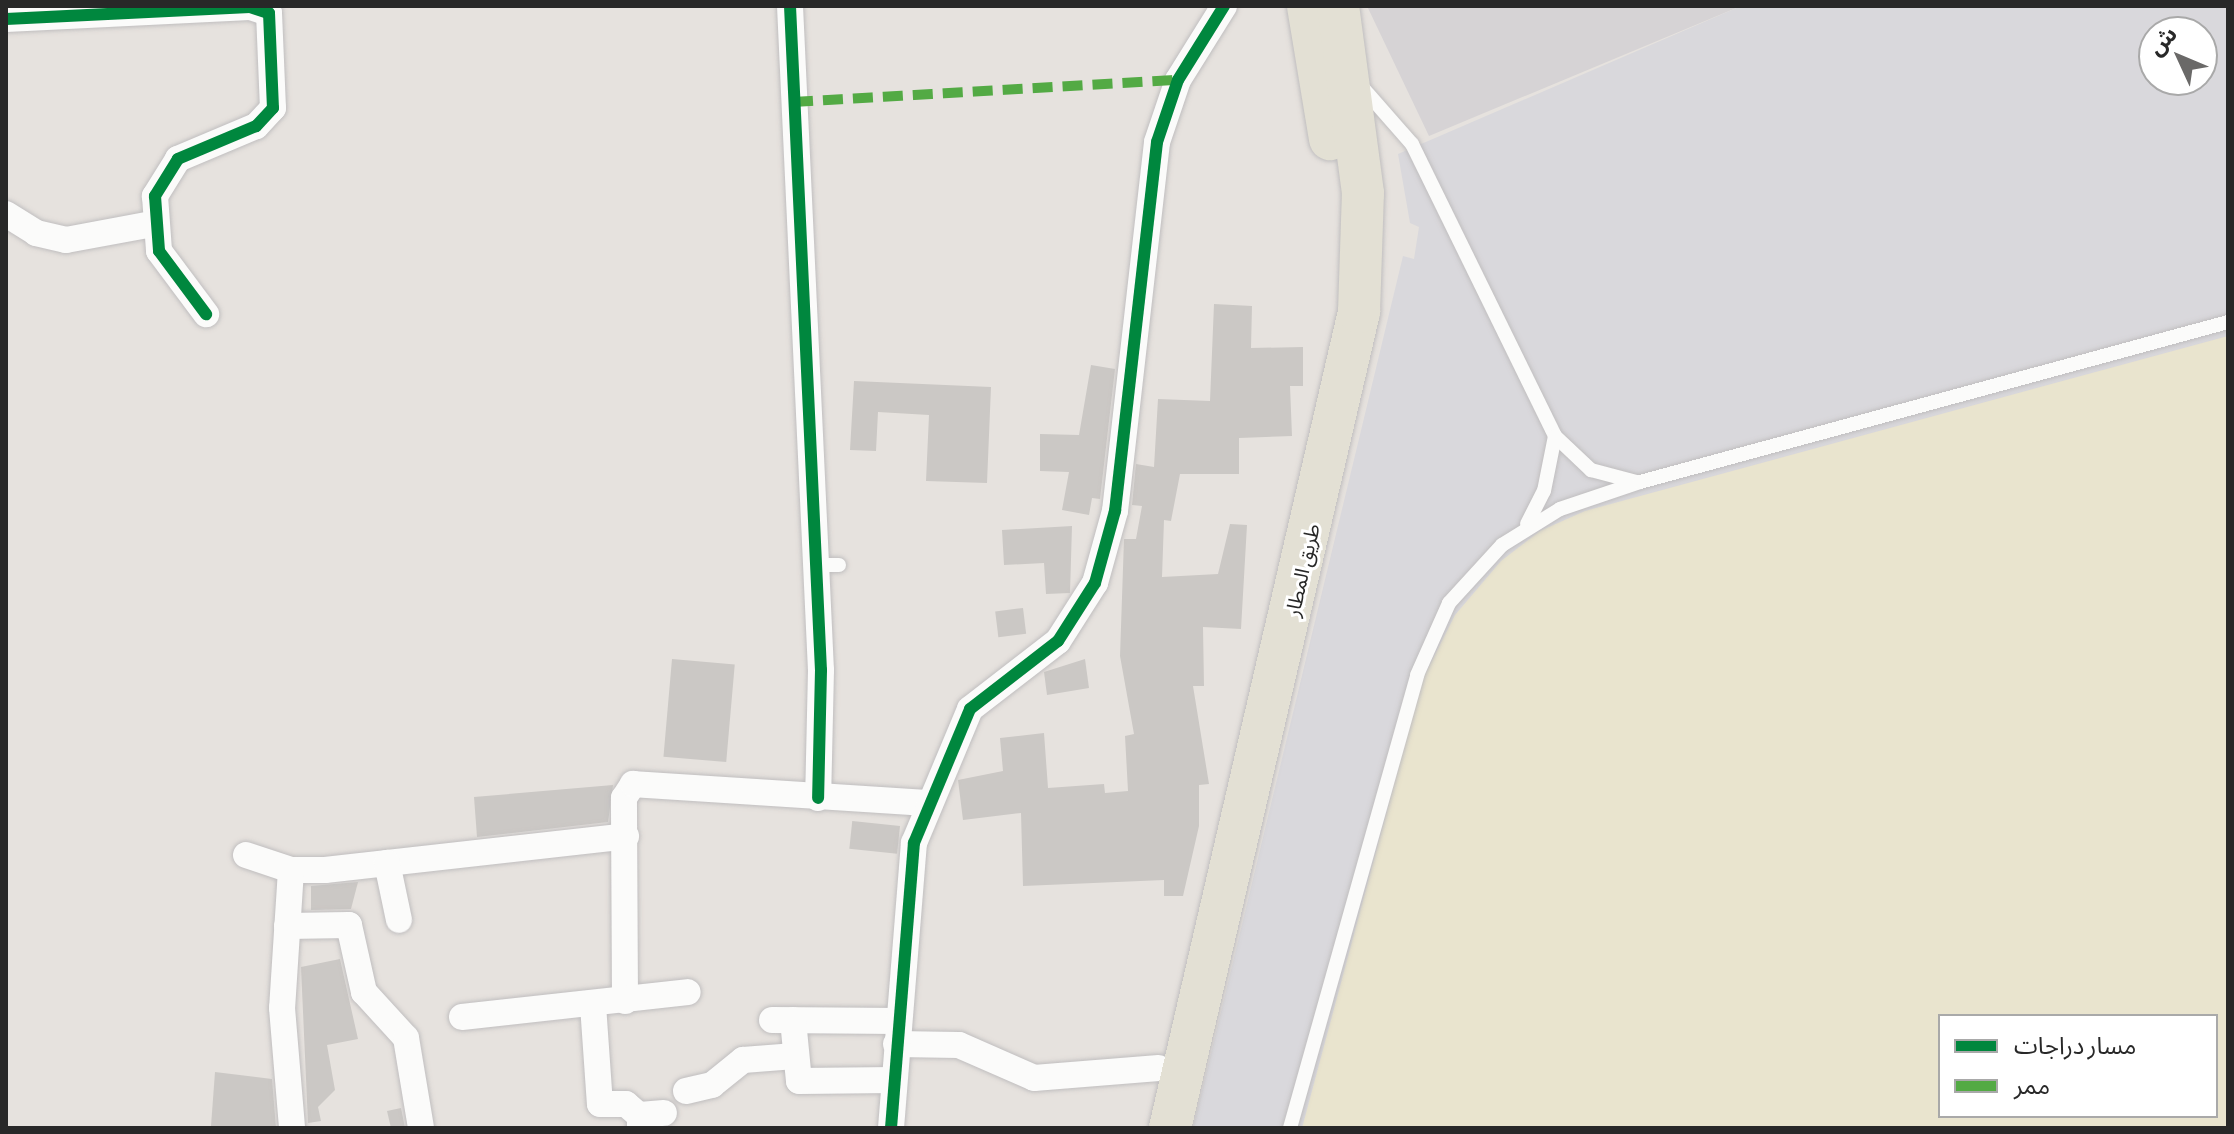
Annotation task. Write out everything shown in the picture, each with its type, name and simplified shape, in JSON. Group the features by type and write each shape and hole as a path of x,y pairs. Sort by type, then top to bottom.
{"main road":[{"name":"طريق المطار","path":"1170,1128 1349,371 1363,247 1338,79 1308,6"},
{"name":"طريق المطار","path":"1145,1128 1330,324 1338,6"}],"street":[{"path":"790,6 826,565 818,798"},
{"path":"891,1128 912,851 929,803 970,709 1058,641 1095,583 1115,511 1157,142 1178,80 1224,6"},
{"path":"6,19 250,7 269,13 273,108 256,126 178,159 161,182 152,224 166,263 206,314"},
{"path":"6,214 36,233 66,240 152,224"},
{"path":"625,1001 624,798 642,781 818,798 929,803"},
{"path":"246,855 291,870 387,863 626,836"},
{"path":"387,863 399,920"},
{"path":"291,870 282,1072 292,1128"},
{"path":"287,926 349,925 364,992 406,1038 421,1128"},
{"path":"462,1017 593,1005 688,992"},
{"path":"593,1005 600,1104 626,1104 648,1119"},
{"path":"894,1080 799,1081 795,1056 782,1020 898,1032 959,1045 1034,1078 1159,1068"},
{"path":"686,1091 712,1085 743,1060 795,1056"}],"lane":[{"path":"1338,79 1412,144 1555,436 1591,470 1640,482"},
{"path":"1290,1128 1430,638 1473,572 1527,525 1640,482 2228,322"},
{"path":"1527,525 1544,491 1555,436"}],"shaded area":[{"path":"1367,6 1741,6 1429,136"},
{"path":"1741,6 2228,6 2228,1128 1193,1128 1403,256 1414,259 1419,227 1410,223 1398,154"}],"sand":[{"path":"2228,336 2228,1128 1302,1128 1422,680 1455,615 1501,561 1540,531 1585,511"}],"building":[{"path":"1214,304 1252,306 1251,348 1303,347 1303,386 1290,386 1292,436 1239,438 1239,474 1180,474 1171,521 1164,520 1162,577 1218,574 1230,524 1247,525 1241,629 1203,627 1204,686 1193,686 1209,784 1199,785 1199,826 1183,896 1164,896 1164,880 1023,886 1021,813 963,820 958,780 1003,771 1000,738 1044,733 1048,788 1104,784 1105,793 1128,791 1125,736 1134,734 1120,656 1124,539 1136,539 1142,506 1132,505 1136,464 1154,467 1158,399 1210,401"},
{"path":"1091,365 1115,369 1100,499 1092,498 1089,515 1062,510 1069,472 1040,471 1040,434 1079,435"},
{"path":"854,381 991,387 987,483 926,481 929,415 878,412 876,451 850,450"},
{"path":"1072,526 1070,593 1046,594 1044,563 1004,565 1002,530"},
{"path":"1023,608 1026,634 998,637 995,611"},
{"path":"672,659 735,664 726,762 663,757"},
{"path":"1085,659 1089,688 1047,695 1044,672"},
{"path":"613,785 608,822 477,837 474,797"},
{"path":"852,821 900,826 897,854 849,849"},
{"path":"358,882 351,909 311,910 311,886"},
{"path":"340,959 358,1039 327,1045 335,1090 318,1107 321,1121 308,1123 301,967"},
{"path":"215,1072 272,1079 276,1128 211,1126"},
{"path":"401,1108 405,1128 391,1128 387,1111"}],"marked path":[{"path":"793,102 1178,80"}],"cycle path":[{"path":"790,6 821,670 818,798"},
{"path":"891,1128 914,843 970,709 1058,641 1095,583 1115,511 1157,142 1178,80 1224,6"},
{"path":"6,19 250,7 269,13 273,108 256,126 178,159 155,196 159,251 206,314"}]}
